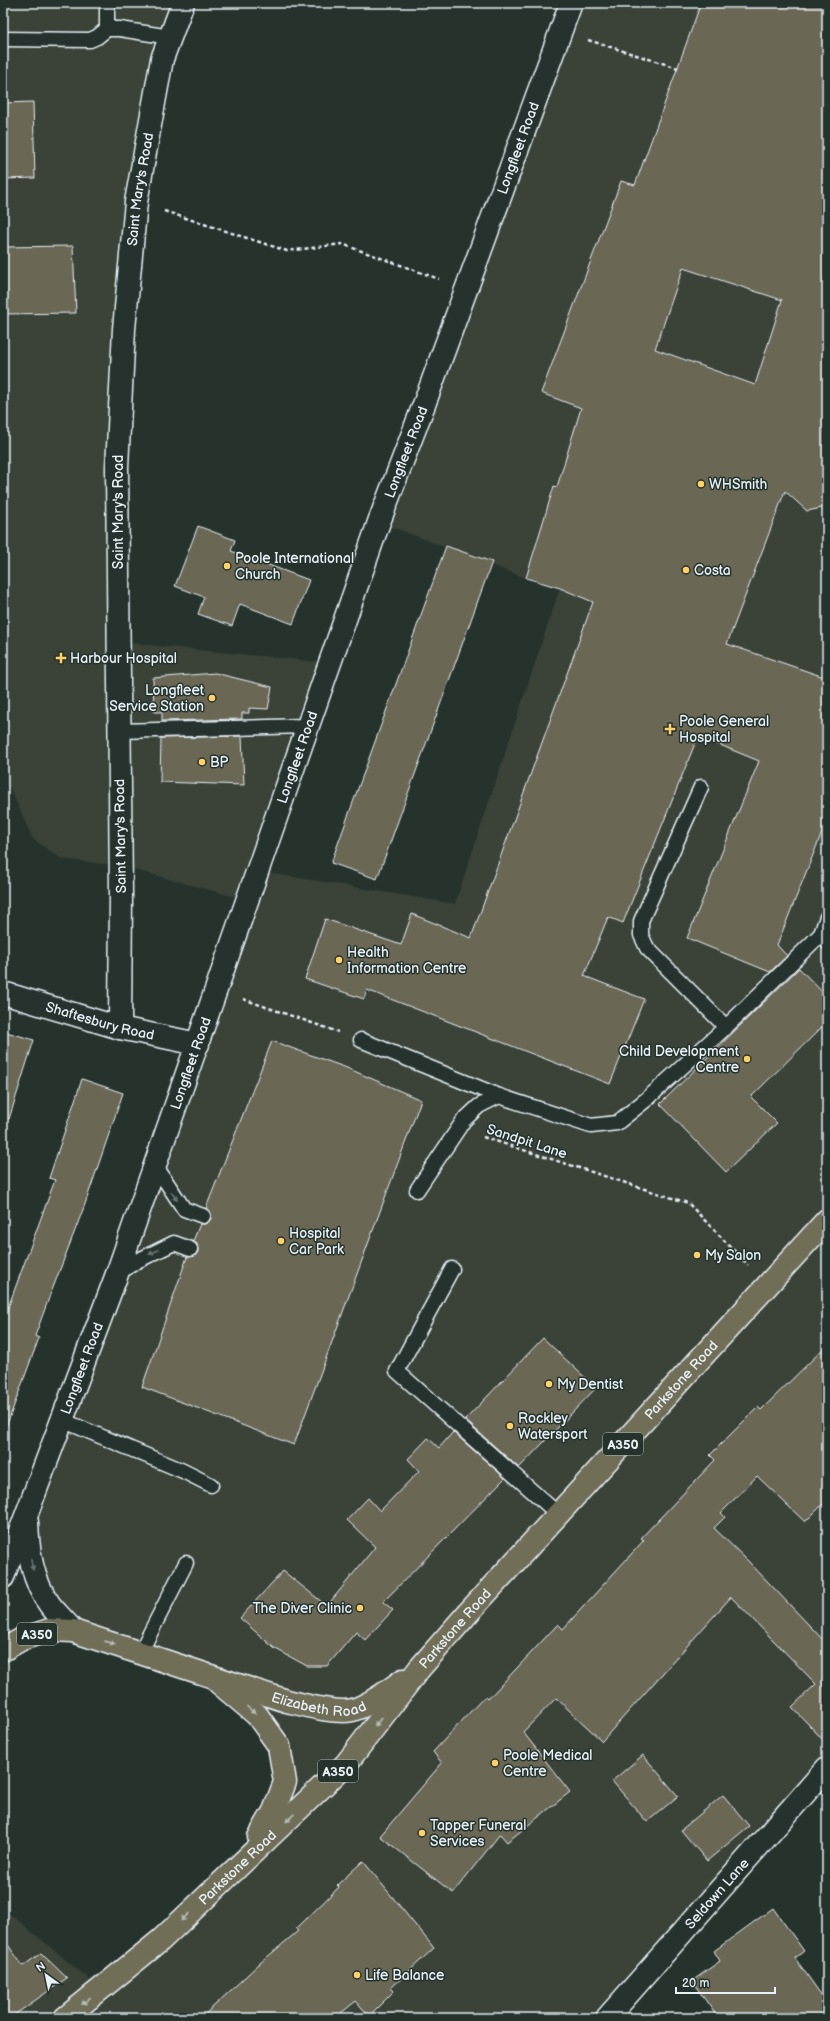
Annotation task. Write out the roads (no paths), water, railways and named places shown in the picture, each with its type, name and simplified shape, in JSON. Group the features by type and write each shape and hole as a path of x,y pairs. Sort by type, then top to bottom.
{"main road":[{"name":"Saint Mary's Road","path":"120,1028 117,467 124,328 136,202 162,59 183,3"},
{"name":"Longfleet Road","path":"3,1578 117,1274 393,485 425,402 465,289 571,3"},
{"name":"Shaftesbury Road","path":"3,993 120,1028 198,1044"},
{"name":"Parkstone Road","path":"65,2018 161,1940 346,1764 419,1669 827,1220"},
{"name":"Longfleet Road","path":"27,1512 28,1545 35,1578 49,1605 73,1631"},
{"name":"A350","path":"3,1650 22,1639 49,1630 73,1631"},
{"name":"Elizabeth Road","path":"73,1631 287,1701 321,1709 352,1710 382,1695 419,1669"},
{"name":"Elizabeth Road","path":"210,1676 257,1715 279,1746 286,1782 274,1811 244,1862"},
{"name":"Seldown Lane","path":"607,2018 827,1768"}],"lane":[{"path":"107,3 107,29"},
{"path":"3,39 90,40 97,37 107,29 120,29 170,37"},
{"path":"119,731 308,726"},
{"path":"701,787 641,921 641,935 648,948 726,1027"},
{"path":"361,1040 499,1096 591,1126 617,1123 647,1099 824,938 827,917"},
{"path":"417,1190 464,1120 479,1106 499,1096"},
{"path":"155,1165 184,1209 203,1216"},
{"path":"117,1274 143,1257 174,1243 190,1248"},
{"path":"452,1269 397,1371 558,1515"},
{"path":"62,1420 183,1470 211,1485"},
{"path":"140,1653 186,1563"}],"place":[{"name":"WHSmith","path":"701,484"},
{"name":"Poole International Church","path":"227,566"},
{"name":"Costa","path":"686,570"},
{"name":"Harbour Hospital","path":"61,658"},
{"name":"Longfleet Service Station","path":"212,698"},
{"name":"Poole General Hospital","path":"670,729"},
{"name":"BP","path":"202,762"},
{"name":"Health Information Centre","path":"339,960"},
{"name":"Child Development Centre","path":"747,1059"},
{"name":"Hospital Car Park","path":"281,1241"},
{"name":"My Salon","path":"697,1255"},
{"name":"My Dentist","path":"549,1384"},
{"name":"Rockley Watersport","path":"510,1426"},
{"name":"The Diver Clinic","path":"360,1608"},
{"name":"Poole Medical Centre","path":"495,1763"},
{"name":"Tapper Funeral Services","path":"422,1833"},
{"name":"Life Balance","path":"357,1975"}]}
